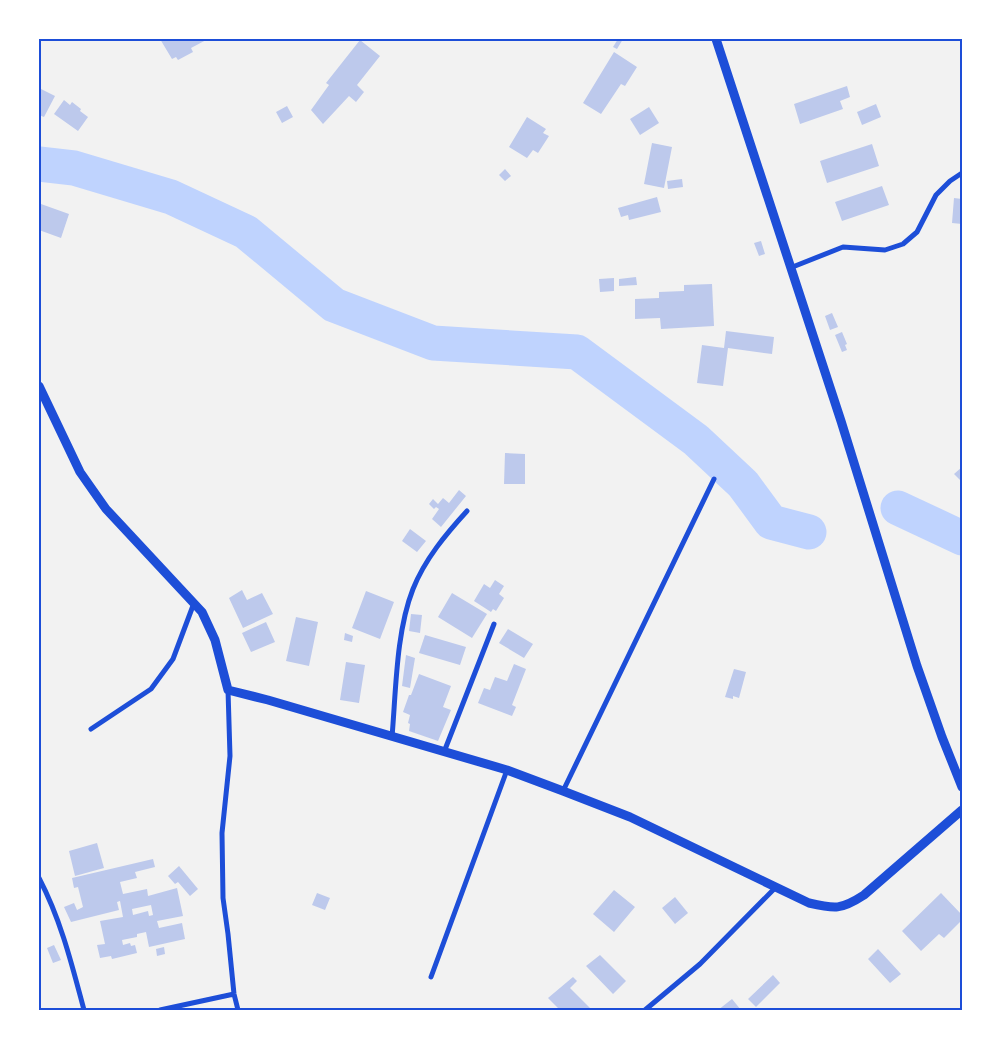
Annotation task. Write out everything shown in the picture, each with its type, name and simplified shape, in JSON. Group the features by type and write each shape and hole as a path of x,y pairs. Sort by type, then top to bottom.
{"street":[{"path":"716,39 841,421 916,666 962,787"},
{"path":"790,268 843,246 885,250 903,244 917,232 936,195 950,181 962,173"},
{"path":"39,386 80,472 106,509 194,602 202,612 215,640 228,690 230,756 222,833 223,898 234,994 238,1010"},
{"path":"563,790 714,479"},
{"path":"392,737 402,626 413,589 440,541 467,511"},
{"path":"90,728 151,689 173,659 194,602"},
{"path":"444,752 494,624"},
{"path":"228,690 507,770 563,790 630,816 809,903 831,908 848,906 864,895 962,810"},
{"path":"431,977 507,770"},
{"path":"39,878 52,902 84,1010"},
{"path":"645,1010 700,964 776,887"},
{"path":"160,1010 234,994"}],"building":[{"path":"160,39 208,39 191,48 193,52 178,60 176,57 172,59"},
{"path":"618,39 623,39 617,49 613,47"},
{"path":"360,40 380,56 357,85 364,92 356,102 349,96 323,124 311,110 329,85 326,83"},
{"path":"614,52 637,67 625,86 621,84 601,114 583,103"},
{"path":"847,86 850,97 840,101 843,109 800,124 794,104"},
{"path":"39,88 55,96 44,117 39,115"},
{"path":"64,100 70,105 72,102 88,117 78,131 54,114"},
{"path":"876,104 881,117 862,125 857,112"},
{"path":"287,106 293,117 282,123 276,112"},
{"path":"649,107 659,123 640,135 630,119"},
{"path":"527,117 546,129 543,133 549,136 538,153 533,150 527,158 509,147"},
{"path":"652,143 672,147 664,188 644,184"},
{"path":"872,144 879,166 827,183 820,161"},
{"path":"505,169 511,176 505,181 499,175"},
{"path":"682,179 683,187 668,189 667,181"},
{"path":"882,186 889,205 842,221 835,202"},
{"path":"657,197 661,212 629,220 628,215 621,217 618,208"},
{"path":"954,198 962,199 962,224 952,223"},
{"path":"41,204 69,214 61,238 39,230"},
{"path":"761,241 765,254 759,256 754,243"},
{"path":"636,277 637,285 619,286 619,279"},
{"path":"614,278 614,291 600,292 599,279"},
{"path":"712,284 714,326 661,329 660,318 635,319 635,299 659,298 659,292 684,291 684,285"},
{"path":"832,313 838,327 830,330 825,316"},
{"path":"726,331 774,337 772,354 728,348 723,386 697,383 702,345 724,348"},
{"path":"842,332 847,344 845,345 847,350 842,352 835,335"},
{"path":"505,453 525,454 525,484 504,484"},
{"path":"962,467 962,482 954,474"},
{"path":"459,490 466,496 441,527 432,519 439,509 436,507 434,509 429,504 433,499 438,504 443,498 449,503"},
{"path":"410,529 426,541 417,552 402,541"},
{"path":"495,580 504,586 499,594 504,598 496,611 493,609 491,612 474,601 484,584 490,588"},
{"path":"242,590 247,600 262,593 273,614 243,628 229,598"},
{"path":"366,591 394,602 380,639 352,628"},
{"path":"452,593 487,614 472,638 438,617"},
{"path":"411,614 422,615 420,633 409,631"},
{"path":"296,617 318,622 309,666 286,661"},
{"path":"266,622 275,642 251,652 242,633"},
{"path":"508,629 533,644 524,658 499,643"},
{"path":"345,633 353,636 352,642 344,640"},
{"path":"425,635 466,647 460,665 419,653"},
{"path":"406,655 415,658 410,688 402,686"},
{"path":"346,662 365,665 359,703 340,700"},
{"path":"514,664 526,669 512,705 516,707 512,716 478,703 484,688 490,690 495,677 507,681"},
{"path":"734,669 746,672 739,698 733,696 733,699 725,697"},
{"path":"419,674 451,686 443,707 451,710 438,741 409,731 410,715 403,712"},
{"path":"97,843 104,868 75,876 69,851"},
{"path":"153,859 155,867 135,872 137,878 120,882 123,894 147,889 148,896 177,888 183,916 157,921 159,928 182,923 185,939 149,947 146,932 137,934 137,937 122,940 123,945 130,943 131,946 135,945 137,953 112,959 111,956 100,958 97,945 105,944 100,921 123,917 120,901 117,902 119,910 71,922 64,907 74,903 77,910 83,907 78,887 74,888 72,878","holes":["151,905 153,915 149,916 148,911 133,915 132,909"]},
{"path":"179,866 198,889 190,896 178,882 175,884 168,876"},
{"path":"614,890 635,907 614,932 593,914"},
{"path":"317,893 330,898 325,910 312,905"},
{"path":"941,893 962,915 962,920 944,938 939,934 921,951 902,931"},
{"path":"675,897 688,913 675,924 662,908"},
{"path":"54,945 61,960 53,963 47,948"},
{"path":"164,947 165,954 157,956 156,949"},
{"path":"878,949 901,974 890,983 868,959"},
{"path":"600,955 626,981 613,994 586,966"},
{"path":"773,975 780,983 756,1007 748,999"},
{"path":"573,977 577,981 570,988 592,1010 560,1010 548,998"},
{"path":"732,999 741,1010 718,1010"}],"waterway":[{"path":"39,164 74,168 171,197 246,232 334,305 433,343 577,352 696,440 743,484 771,522 809,532"},
{"path":"898,508 962,538"}]}
